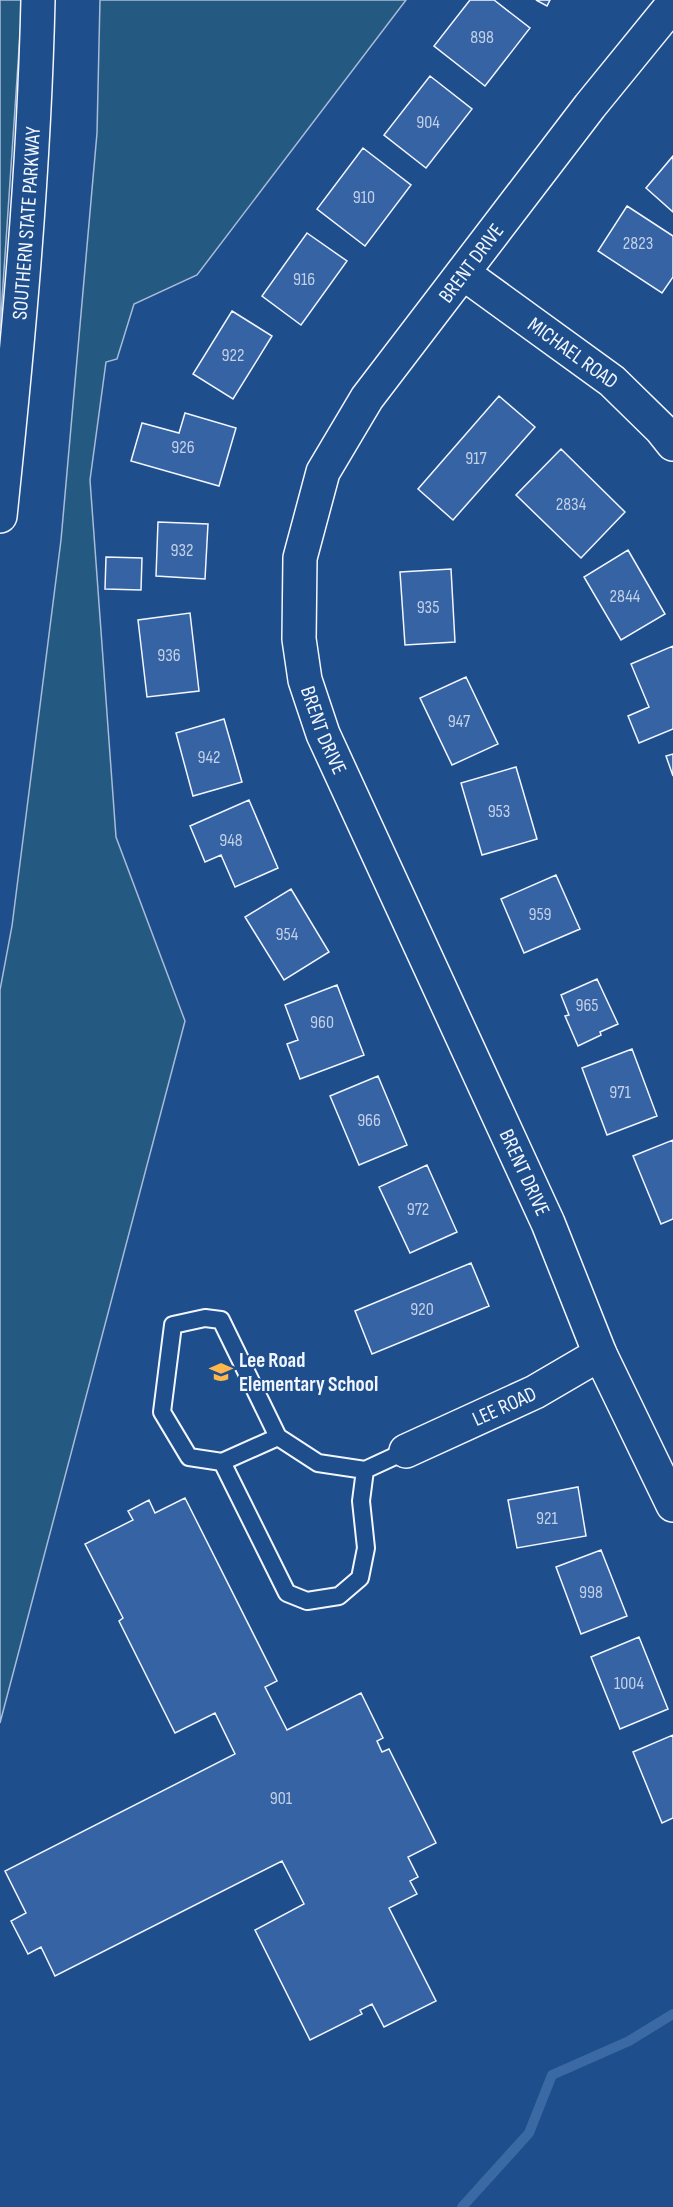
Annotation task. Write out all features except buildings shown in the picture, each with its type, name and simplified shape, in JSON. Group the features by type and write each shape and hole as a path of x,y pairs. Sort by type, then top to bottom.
{"main road":[{"name":"SOUTHERN STATE PARKWAY","path":"0,516 25,263 38,0"},
{"name":"BRENT DRIVE","path":"673,4 590,106 367,398 324,472 300,558 299,639 305,680 323,734 548,1223 600,1354 673,1505"},
{"name":"MICHAEL ROAD","path":"463,273 612,381 661,429 673,444"},
{"name":"LEE ROAD","path":"406,1451 535,1392 600,1354"}],"lane":[{"path":"278,1437 222,1462 189,1457 162,1412 173,1325 205,1318 221,1320 278,1437 318,1463 365,1470 406,1451"},
{"path":"222,1462 287,1593 307,1601 339,1596 360,1578 366,1548 361,1501 365,1470"}],"shaded area":[{"path":"0,0 22,0 0,329"},
{"path":"100,0 406,0 197,275 134,304 117,359 106,362 90,480 116,837 185,1021 0,1723 0,990 12,926 61,540 97,133"}],"waterway":[{"path":"462,2207 529,2133 552,2075 629,2041 673,2014"}],"place":[{"name":"Lee Road Elementary School","path":"221,1372"}]}
